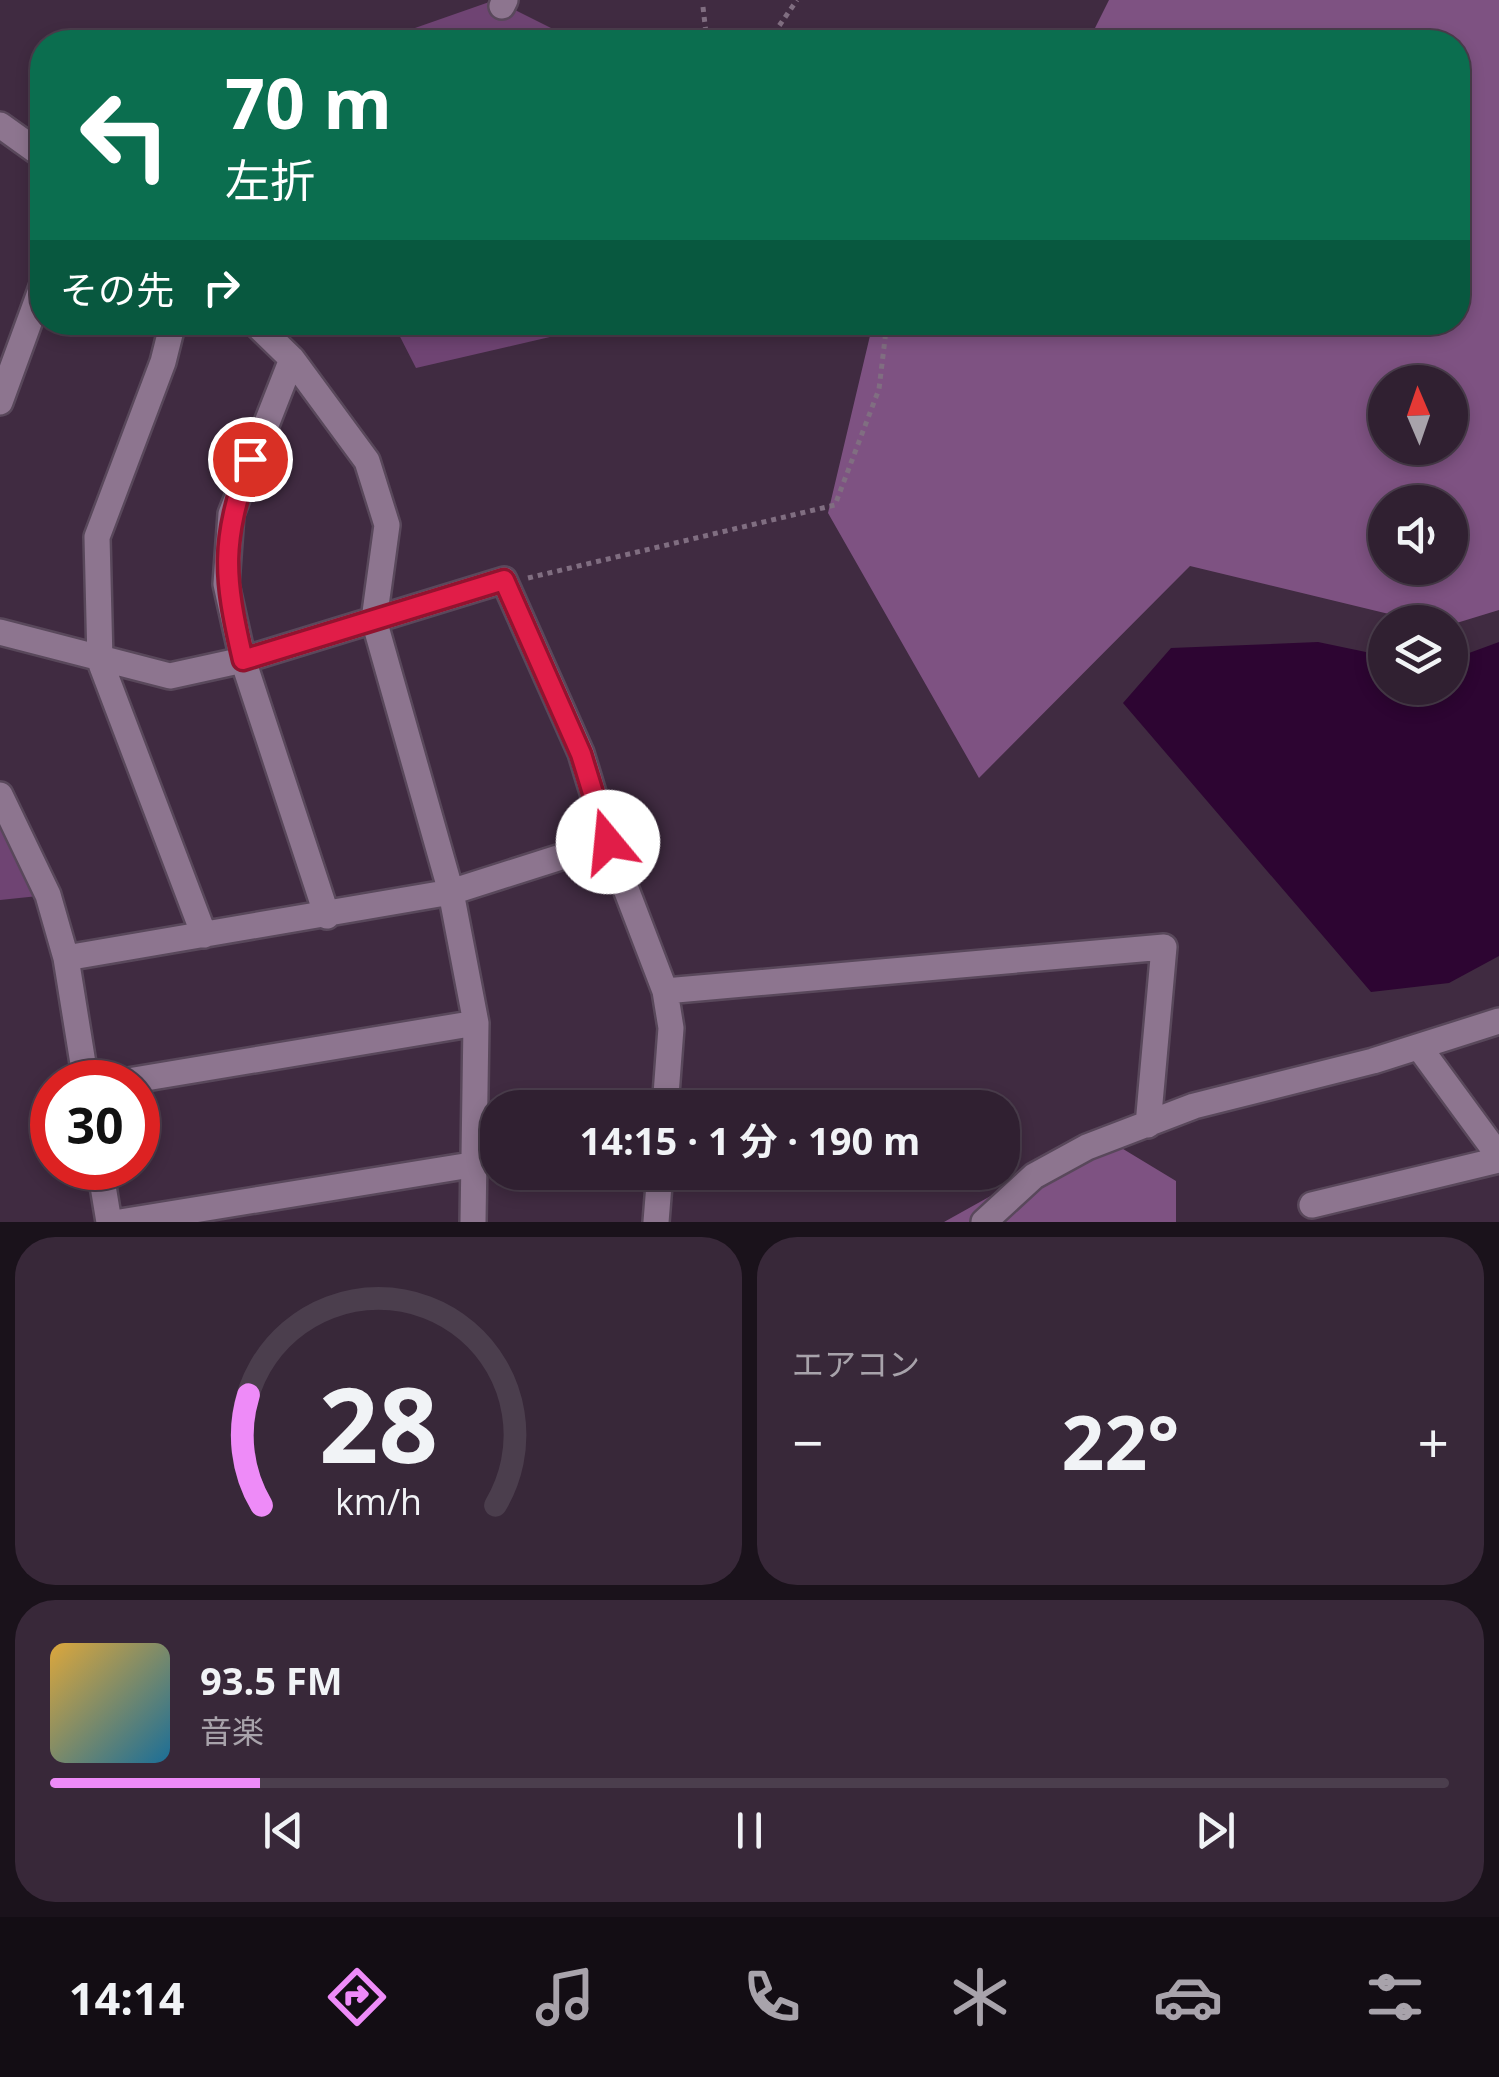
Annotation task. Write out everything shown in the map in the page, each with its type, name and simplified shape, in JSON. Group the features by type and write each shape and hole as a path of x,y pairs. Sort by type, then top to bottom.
{"street":[{"path":"0,125 30,146"},
{"path":"0,402 30,319"},
{"path":"170,335 97,537 100,661 204,935"},
{"path":"267,335 292,359 367,461 387,525 374,620 451,892 476,1024 477,1164 473,1222"},
{"path":"292,359 230,514 226,584 243,660 327,916"},
{"path":"0,632 100,661 170,676 243,660 504,580 581,754 608,842 664,992 671,1028 666,1090"},
{"path":"0,795 48,895 66,958 82,1060"},
{"path":"66,958 451,892 608,842"},
{"path":"664,992 1164,947 1148,1125"},
{"path":"984,1222 1034,1176 1087,1147 1194,1106 1499,1021"},
{"path":"160,1076 476,1024"},
{"path":"1312,1206 1499,1158 1419,1046"},
{"path":"120,1222 477,1164"},
{"path":"103,1190 108,1222"},
{"path":"656,1222 659,1190"}],"path":[{"path":"776,30 797,0"},
{"path":"703,6 706,30"},
{"path":"506,584 835,505 880,390 886,335"}],"shaded area":[{"path":"495,0 555,30 409,30"},
{"path":"1109,0 1499,0 1499,610 1468,619 1468,605 1368,605 1368,609 1190,566 979,778 828,513 870,335 1470,335 1470,30 1093,30"},
{"path":"399,335 558,335 416,368"},
{"path":"1318,642 1368,652 1368,705 1468,705 1468,653 1499,642 1499,956 1449,983 1371,992 1123,703 1171,648"},
{"path":"0,795 48,895 0,900"},
{"path":"1100,1135 1176,1181 1176,1222 944,1222 1001,1190 1020,1190 1020,1180"}],"route":[{"path":"250,459 230,514 226,584 243,660 504,580 581,754 608,842"}]}
